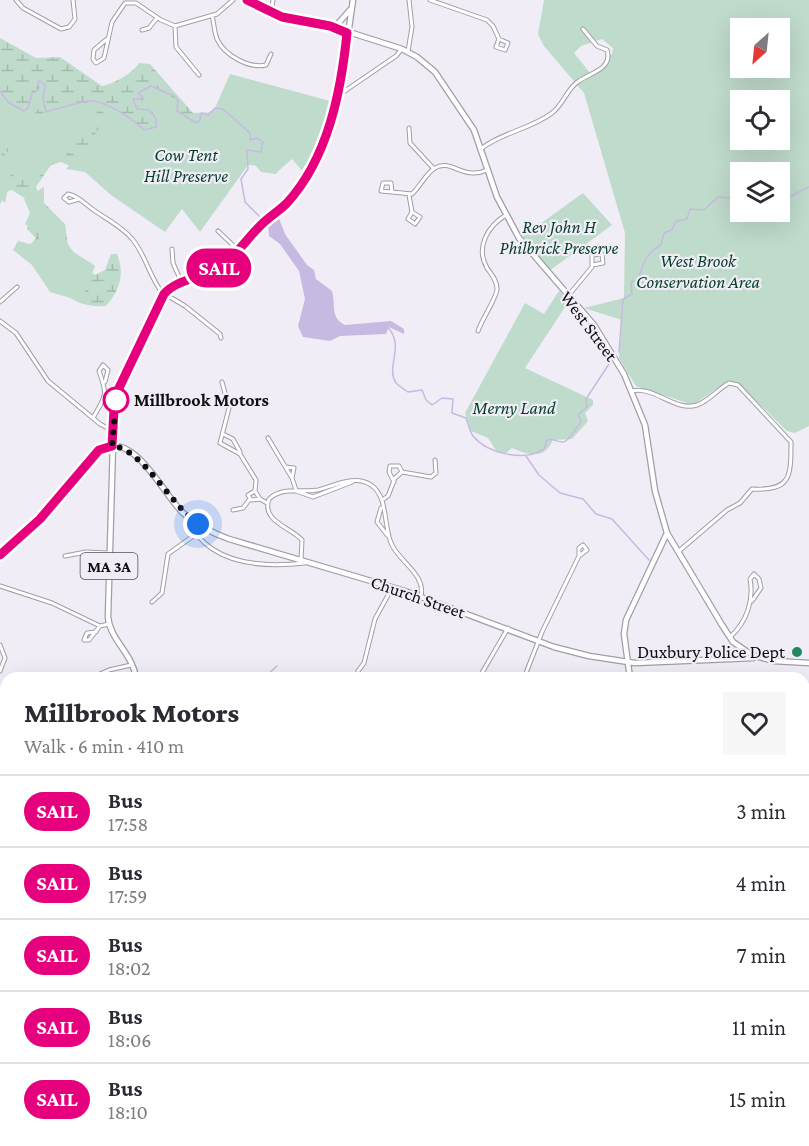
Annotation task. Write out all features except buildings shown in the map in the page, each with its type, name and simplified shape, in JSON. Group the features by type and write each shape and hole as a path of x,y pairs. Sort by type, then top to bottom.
{"main road":[{"name":"West Street","path":"247,0 271,12 335,27 347,33 402,49 435,72 470,123 482,148 506,215 528,250 604,340 632,391 645,425 655,491 667,533 730,637 740,647 759,658 809,663"},
{"name":"MA 3A","path":"109,624 112,446 114,409 121,381 163,294 181,282 212,273 286,204 299,186 314,160 339,95 353,0"},
{"path":"335,27 351,8"},
{"path":"0,555 40,519 99,450 112,446"},
{"name":"Church Street","path":"112,446 124,448 135,454 185,515 215,534 393,586 589,657 627,663 759,658"},
{"path":"629,672 624,634 626,620 667,533"},
{"path":"109,624 133,665 135,672"},
{"path":"740,647 742,657"}],"street":[{"path":"16,0 23,8 61,29 69,27 75,19 73,0"},
{"path":"107,39 93,53 96,63 102,61 106,55 107,39 117,12 126,3 136,3 175,26 223,11 233,0"},
{"path":"271,12 273,0"},
{"path":"408,52 412,36 409,0"},
{"path":"430,0 487,20 493,26 499,39 508,43 505,50 496,47 499,39"},
{"path":"212,15 217,38 228,53 260,66 268,62 271,54"},
{"path":"142,30 149,28 158,18"},
{"path":"175,26 176,47 199,75"},
{"path":"482,148 552,113 562,104 576,82 604,66 609,56 607,50 597,46 583,29"},
{"path":"339,95 396,56 402,49"},
{"path":"409,128 410,143 434,169"},
{"path":"392,192 391,183 383,183 381,191 409,195 434,169 447,166 471,175 488,169"},
{"path":"409,195 412,212 408,219 415,224 420,217 412,212"},
{"path":"79,199 130,237 163,294 171,295 218,332 221,338"},
{"path":"478,331 497,291 495,279 485,265 483,242 491,227 506,215"},
{"path":"218,231 238,250"},
{"path":"172,249 173,263 181,282"},
{"path":"568,296 592,265 592,255 602,254 603,263 592,265"},
{"path":"0,302 17,287"},
{"path":"0,321 16,333 48,381 93,418 113,431"},
{"path":"93,418 105,396 108,370 103,365 99,371 105,382"},
{"path":"222,382 229,403 219,440 221,444 240,454"},
{"path":"632,391 647,391 691,406 702,403 729,383 738,385 790,440 790,476 782,486 770,490 752,489 740,503 727,510 677,552"},
{"path":"222,434 233,439 256,480 255,491 260,499 267,503 273,519 302,540 301,560"},
{"path":"268,438 292,478"},
{"path":"381,500 391,492 397,476 402,472 431,477 436,472 435,460"},
{"path":"394,482 389,472 390,466 399,466 402,472"},
{"path":"286,467 294,468 292,478 294,490"},
{"path":"267,503 276,494 294,490 320,489 333,483 362,481 372,485 381,500 389,537"},
{"path":"294,490 313,497 353,482"},
{"path":"233,510 243,508 249,500 249,493 255,491"},
{"path":"249,500 260,499"},
{"path":"382,506 377,522 389,537 399,556 420,582 421,596"},
{"path":"185,515 196,534 218,552 250,564 282,565 310,562"},
{"path":"152,602 162,593 168,554 196,534"},
{"path":"65,556 86,552 109,553"},
{"path":"526,672 538,640 579,556"},
{"path":"730,637 741,625 761,588 759,579 754,574 750,579 752,601"},
{"path":"358,671 364,663 375,619 393,586"},
{"path":"1,588 52,603 100,626 109,624"},
{"path":"96,632 100,626"},
{"path":"482,672 508,628"},
{"path":"0,645 5,658 0,671"},
{"path":"104,672 133,665"}],"green space":[{"name":"West Brook Conservation Area","path":"544,0 809,0 809,426 795,433 787,431 744,389 723,384 693,405 636,386 619,358 622,320 584,308 624,298 625,233 584,93 544,46 538,34","holes":["602,39 613,48 612,55 607,54 602,67 591,74 574,53 581,46"]},
{"path":"0,38 36,58 60,57 102,86 123,78 139,63 150,64 193,113 218,112 280,168 276,174 261,172 253,162 70,166 61,162 51,165 36,187 40,199 65,224 68,247 73,256 95,275 105,270 111,254 117,254 121,268 118,288 106,306 80,303 59,290 26,249 36,238 27,229 32,214 29,201 12,190 5,192 0,205"},
{"name":"Cow Tent Hill Preserve","path":"230,74 334,102 304,173 292,159 275,174 261,166 248,165 200,232 182,209 165,232 111,195 85,172 66,169 88,145 111,110 129,118 143,131 158,126 152,110 147,107 138,109 132,98 143,101 144,98 138,94 152,86 178,101 176,107 178,113 197,123 200,121 201,114 208,116 215,108"},
{"path":"39,81 44,83 44,97 33,116 37,121 49,112 68,105 103,104 66,155 47,167 35,182 28,184 24,175 11,174 5,203 0,198 0,164 9,166 15,161 4,154 10,150 4,146 0,133 0,91 8,102 24,111 28,108 32,94 39,89"},
{"path":"44,187 44,206 56,215 69,246 95,266 81,301 50,292 32,265 13,250 18,241 30,244 39,240 38,233 25,224 30,213 24,199"},
{"name":"Rev John H Philbrick Preserve","path":"583,193 612,225 549,271 522,237"},
{"name":"Merny Land","path":"559,291 569,301 525,368 593,400 593,405 585,413 588,421 572,439 553,440 550,446 541,453 525,453 512,448 506,453 497,452 488,438 471,431 465,413 525,303 544,314"}],"shaded area":[{"path":"278,216 285,234 307,265 314,270 316,279 332,291 335,315 340,322 345,325 391,321 404,329 404,334 389,327 386,334 340,336 330,341 303,337 298,326 305,299 299,271 280,244 269,236 268,223"}],"waterway":[{"path":"0,91 8,102 24,111 28,108 32,94 39,89 38,82 40,81 45,85 43,98 46,112 94,101 118,111 144,130 156,127 156,119 149,110 137,109 133,99 144,99 138,93 151,86 174,96 178,101 177,111 196,123 200,120 201,113 208,115 215,108 223,109 250,133 250,140 257,138 263,142 261,152 247,150 248,169 241,179 245,202 263,220"},
{"path":"790,197 809,187"},
{"path":"619,352 623,299 632,294 631,282 639,279 646,259 661,245 664,233 672,230 676,221 687,219 690,209 704,210 718,197 730,198"},
{"path":"387,326 395,341 393,377 396,383 408,392 422,390 426,400 432,405 442,398 453,399 452,413 466,418 473,436 488,447 507,454 536,453 544,449 547,440 563,442 568,440 581,422 578,415 587,407 586,399 611,361"},
{"path":"526,456 539,475 560,493 583,499 596,514 612,519 649,560"},
{"path":"270,672 277,666"}],"bus line":[{"name":"SAIL","path":"0,555 60,498 99,450 112,446 114,409 119,388 164,294 175,285 204,276 227,262 267,219 286,204 314,160 339,97 347,33 330,26 282,17 247,0"}],"place":[{"name":"Millbrook Motors","path":"116,400"},
{"name":"Duxbury Police Dept","path":"797,652"}],"route":[{"path":"116,400 112,446 130,450 135,454 177,507 198,524"}]}
